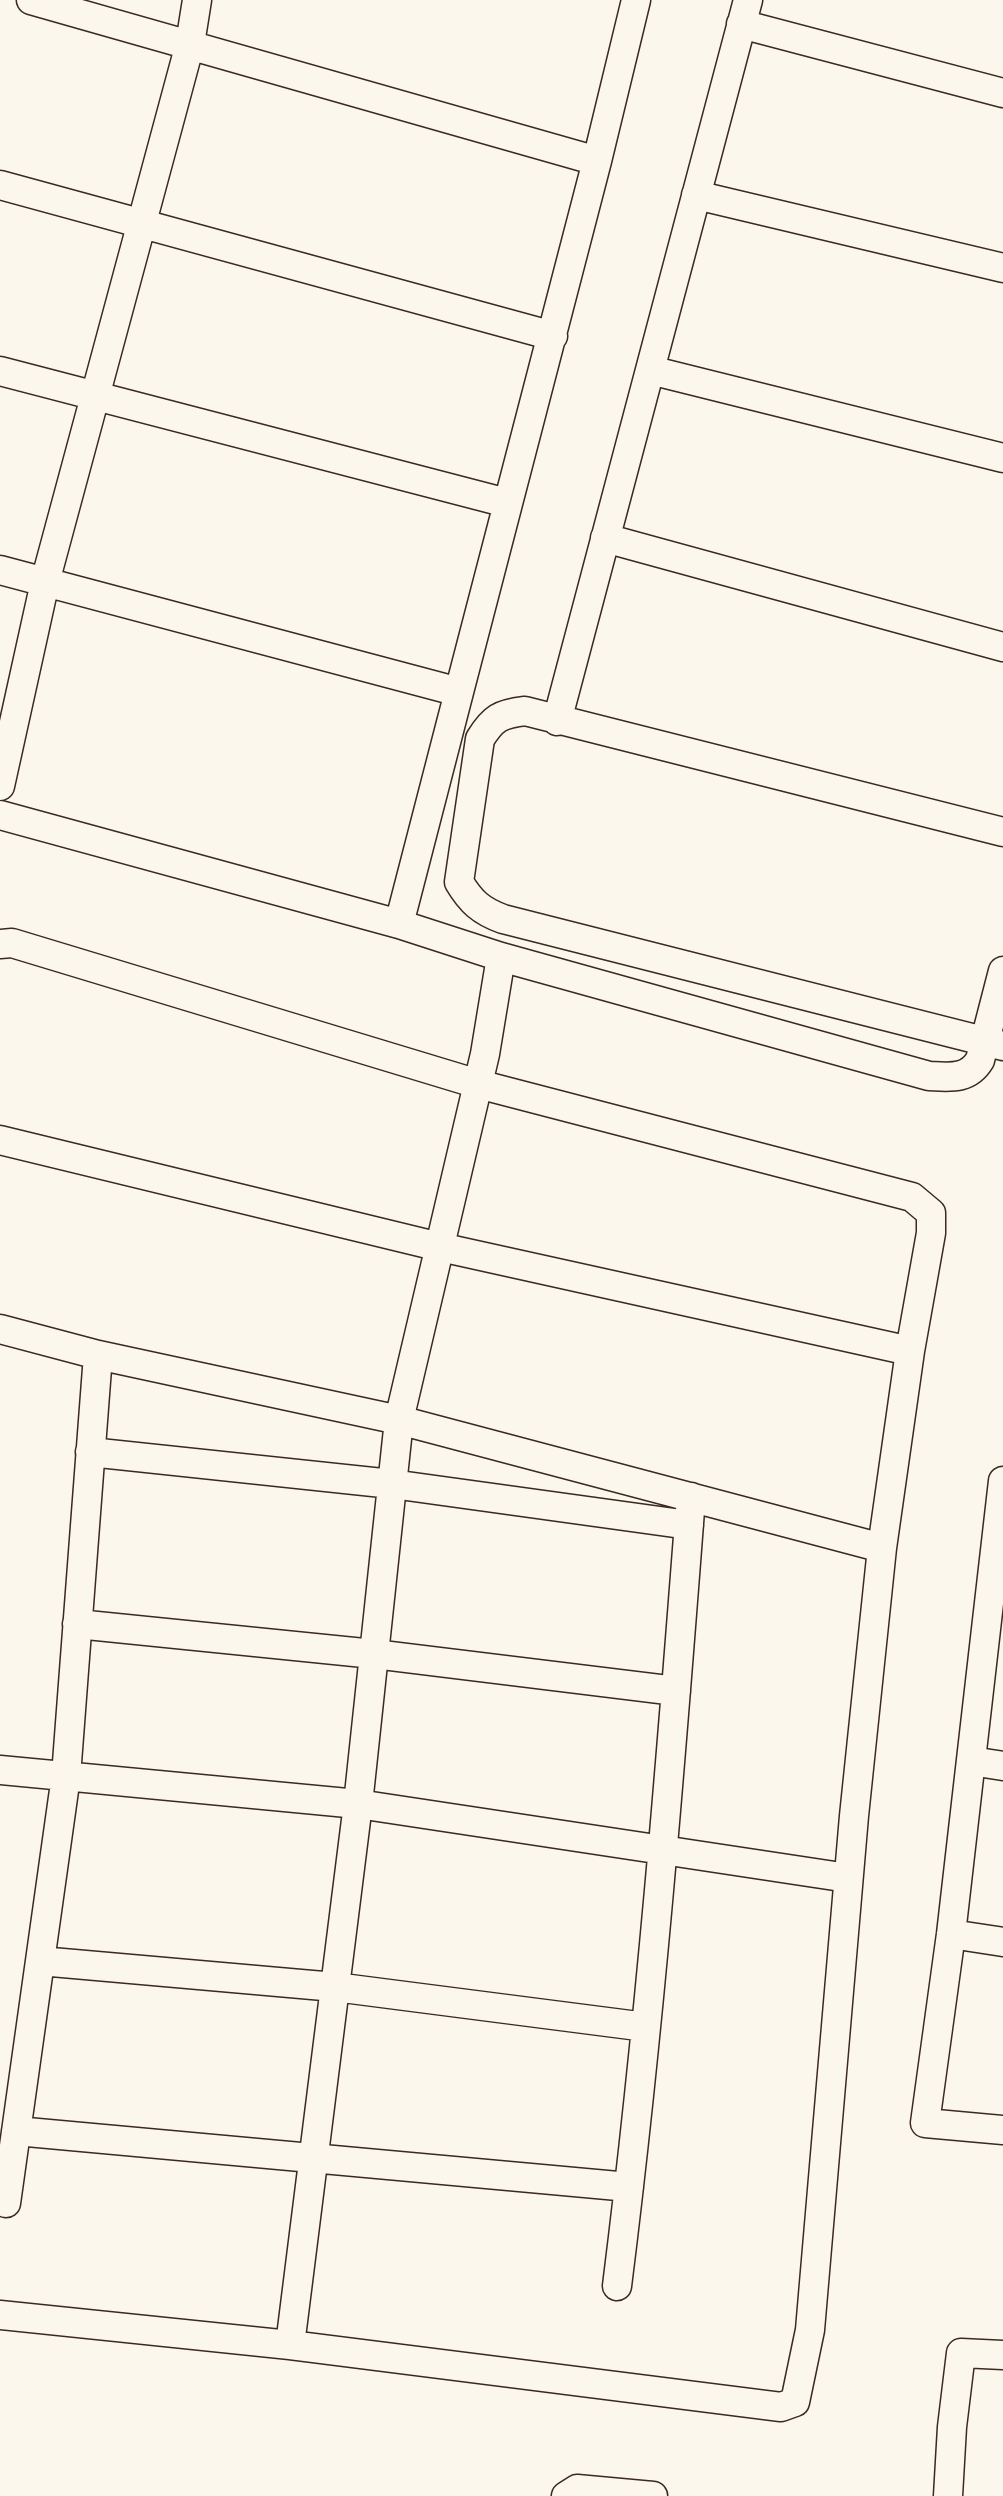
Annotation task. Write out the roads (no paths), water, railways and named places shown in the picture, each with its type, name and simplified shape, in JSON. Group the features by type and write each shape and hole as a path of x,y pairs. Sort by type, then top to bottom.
{"street":[{"path":"30,0 597,161"},
{"path":"0,786 45,582 190,44 197,0"},
{"path":"399,924 507,504 553,336 636,0"},
{"path":"557,721 745,12 1003,93"},
{"path":"0,185 142,222 553,336"},
{"path":"696,195 1003,268"},
{"path":"650,370 1003,458"},
{"path":"0,371 507,504"},
{"path":"605,538 1003,648"},
{"path":"0,570 459,692"},
{"path":"994,1044 502,919 485,912 470,900 459,882 480,739 490,724 505,714 525,711 557,721 1003,832"},
{"path":"0,815 399,924 501,957 929,1076 954,1077 974,1069 994,1044 1003,972"},
{"path":"0,944 12,943 478,1084 912,1197 931,1213 932,1233 910,1350 882,1548 848,1878 810,2330 795,2402 781,2407 290,2346 0,2316"},
{"path":"290,2346 358,1804 398,1420 485,1054 501,957"},
{"path":"0,1140 440,1247 910,1350"},
{"path":"0,1329 98,1355 398,1420 882,1548"},
{"path":"6,2203 66,1776 98,1355"},
{"path":"90,1452 392,1484 689,1525"},
{"path":"1003,1481 997,1601 971,1761 951,1934 925,2123 1003,2130"},
{"path":"617,2286 664,1850 691,1497"},
{"path":"77,1624 374,1654 676,1691"},
{"path":"971,1761 1003,1766"},
{"path":"0,1770 358,1804 848,1878"},
{"path":"951,1934 1003,1942"},
{"path":"40,1961 336,1987 646,2027"},
{"path":"16,2131 629,2187"},
{"path":"948,2496 952,2427 961,2352 1003,2355"},
{"path":"566,2496 577,2489 654,2496"}]}
